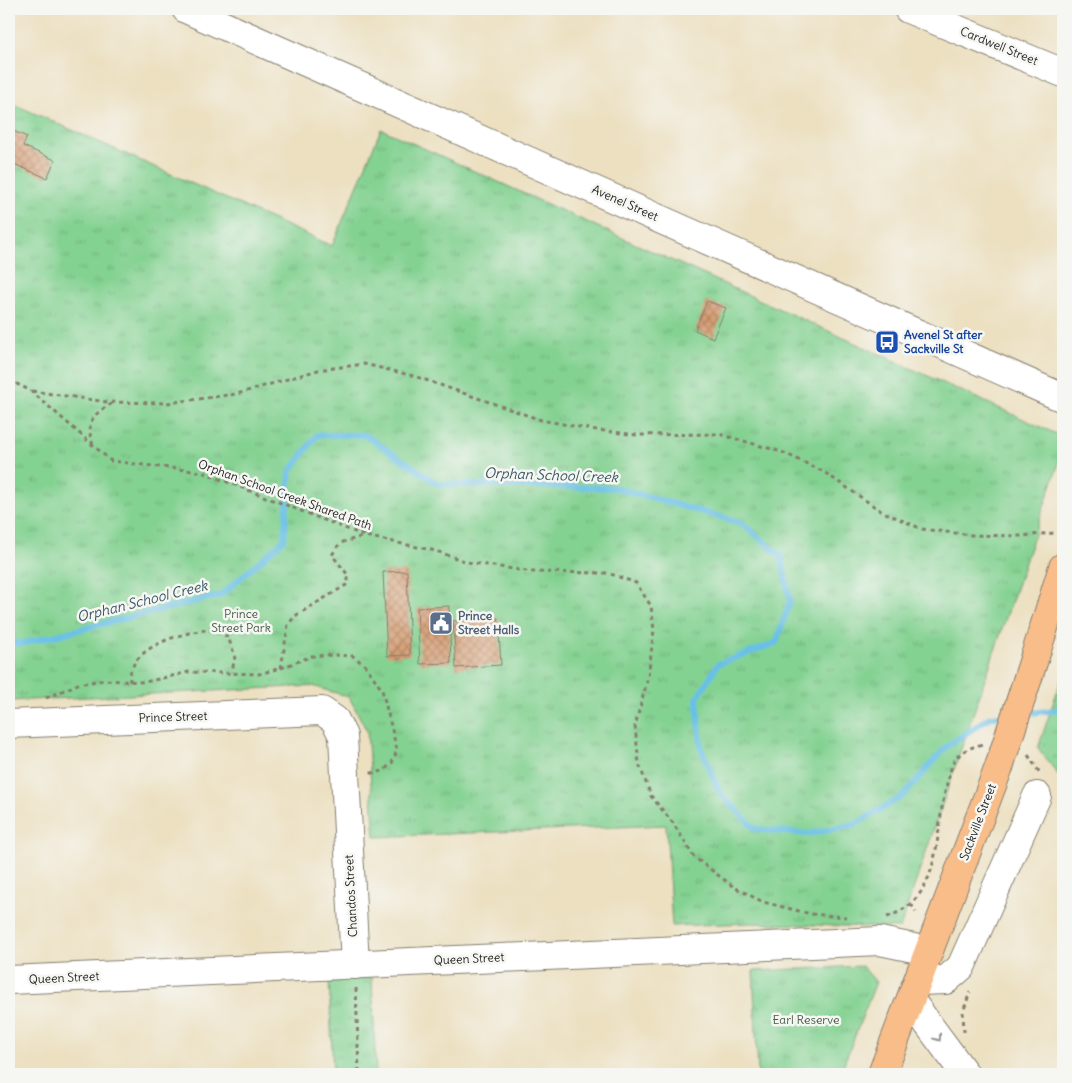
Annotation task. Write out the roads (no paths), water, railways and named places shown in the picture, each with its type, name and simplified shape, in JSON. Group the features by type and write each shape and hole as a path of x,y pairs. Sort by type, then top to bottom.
{"main road":[{"name":"Sackville Street","path":"882,1074 999,767 1063,567"}],"street":[{"name":"Avenel Street","path":"186,9 1063,398"},
{"name":"Cardwell Street","path":"908,9 1063,73"},
{"name":"Prince Street","path":"22,723 322,711 335,720"},
{"name":"Chandos Street","path":"335,720 342,736 355,964"},
{"path":"965,1074 914,991 946,980 960,967 1039,784"},
{"name":"Queen Street","path":"9,980 880,941 928,951"}],"waterway":[{"name":"Orphan School Creek","path":"9,640 20,644 221,595 284,540 290,472 317,435 365,435 438,484 617,488 742,523 781,556 790,601 776,643 718,664 697,698 701,748 720,793 755,829 808,834 856,824 903,796 946,747 990,717 1008,715"},
{"name":"Orphan School Creek","path":"1023,714 1063,709"}],"place":[{"name":"Avenel St after Sackville St","path":"887,342"},
{"name":"Prince Street Halls","path":"441,623"}],"park label":[{"name":"Prince Street Park","path":"241,621"},
{"name":"Earl Reserve","path":"806,1020"}]}
